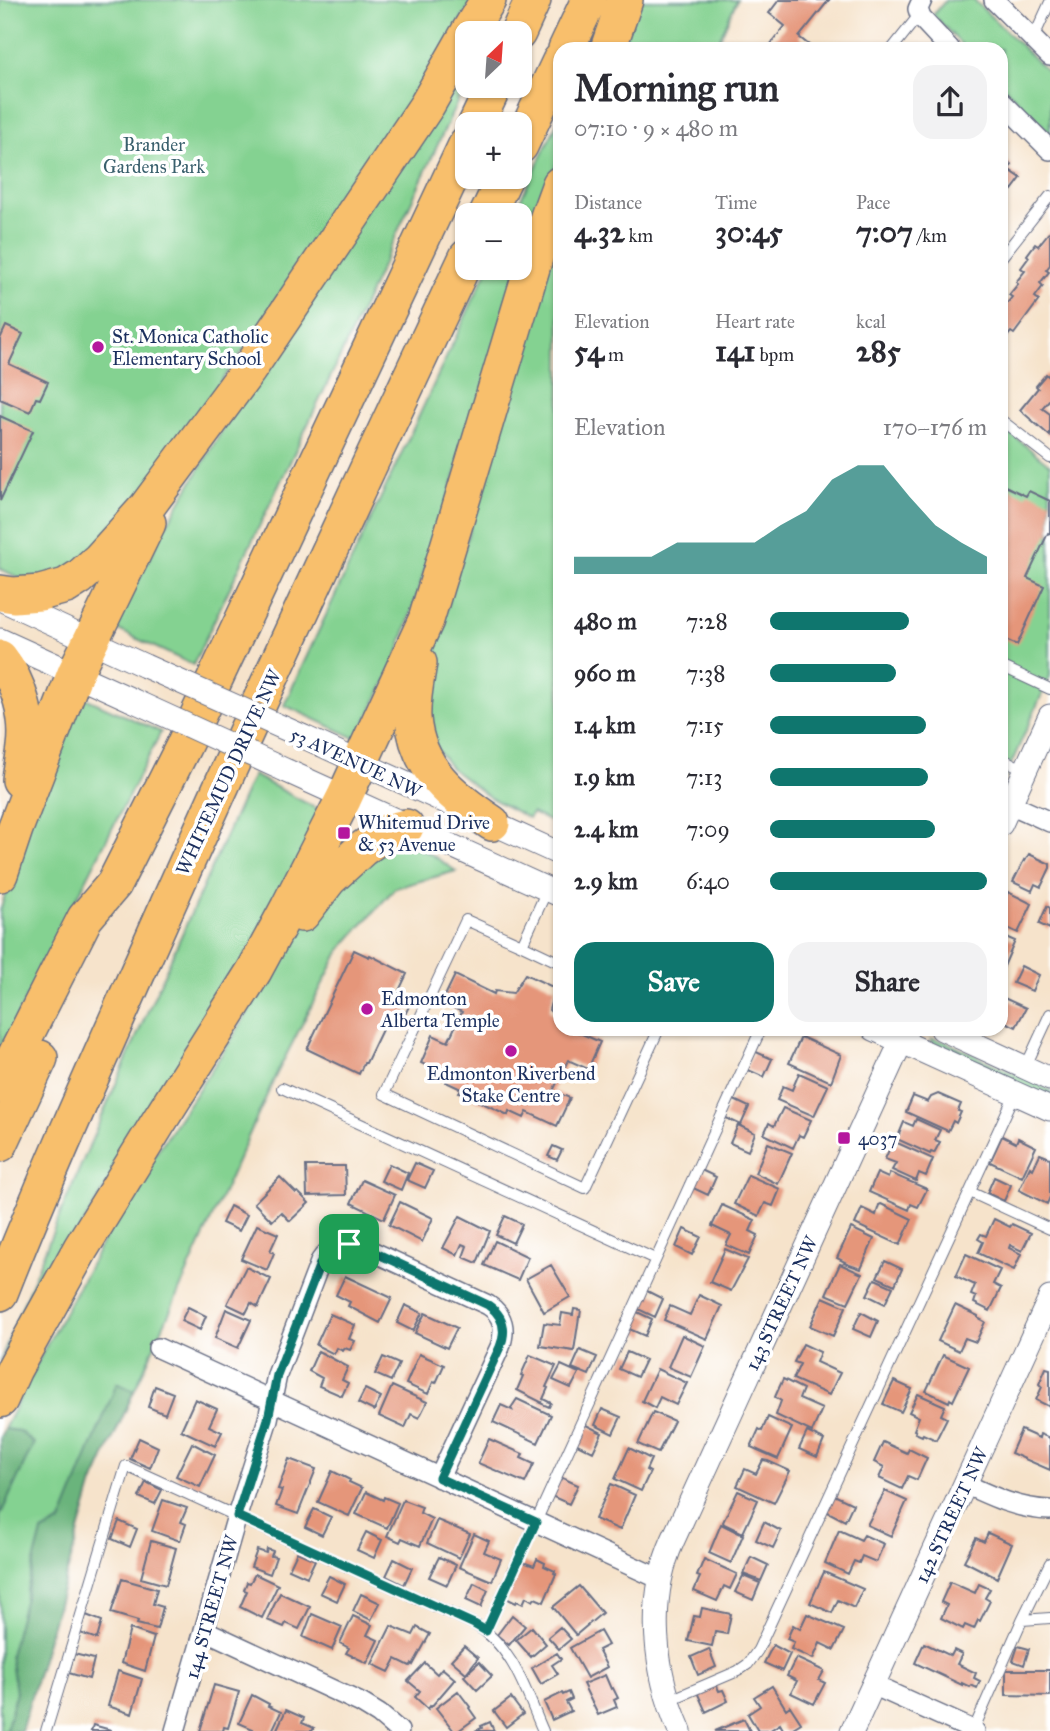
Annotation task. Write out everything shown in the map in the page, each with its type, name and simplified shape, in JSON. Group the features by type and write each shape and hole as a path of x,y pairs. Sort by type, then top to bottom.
{"highway":[{"path":"476,21 488,0"},
{"path":"523,21 533,0"},
{"path":"569,42 589,0"},
{"path":"610,42 625,0"},
{"path":"0,593 40,593 66,586 80,577 124,534 249,369 426,105 455,56"},
{"path":"532,120 553,76"},
{"path":"0,1144 100,928 114,884 183,747 455,169"},
{"path":"0,1400 14,1369 81,1248 254,971 344,799 426,620 553,204"},
{"name":"WHITEMUD DRIVE NW","path":"0,1293 67,1132 230,767 456,280"},
{"path":"0,874 75,673 177,464"},
{"path":"426,620 413,716 418,741 427,762 450,793 492,824"},
{"path":"0,658 18,690 26,721 26,747 21,768 15,829"},
{"path":"254,971 329,879 379,835 406,827"},
{"path":"0,1086 85,918 114,884"},
{"path":"0,1234 28,1173 44,1149 67,1132"}],"street":[{"path":"994,0 1050,56"},
{"path":"918,5 942,42"},
{"path":"1008,108 1050,150"},
{"name":"53 AVENUE NW","path":"0,599 553,852"},
{"name":"53 AVENUE NW","path":"0,640 344,799 553,892"},
{"path":"1008,810 1050,716"},
{"path":"1008,814 1050,822"},
{"name":"143 STREET NW","path":"680,1731 668,1701 658,1659 656,1616 663,1566 905,1036"},
{"path":"907,1036 1015,1094 1050,1109"},
{"path":"957,1036 1050,1079"},
{"name":"144 STREET NW","path":"175,1731 268,1419 277,1375 321,1261 333,1247 357,1245 494,1309 502,1320 504,1334 500,1347 439,1478"},
{"name":"142 STREET NW","path":"852,1731 1050,1298"},
{"path":"158,1348 660,1579"},
{"path":"965,1484 1014,1505 1050,1510"},
{"path":"204,1630 361,1703 399,1731"},
{"path":"873,1685 974,1731"}],"lane":[{"path":"1033,39 1050,2"},
{"path":"896,42 918,5"},
{"path":"1008,249 1050,196"},
{"path":"1008,425 1050,458"},
{"path":"1008,669 1050,689"},
{"path":"1008,761 1026,770"},
{"path":"522,945 553,894"},
{"path":"553,959 466,920 384,1094 585,1188 656,1036"},
{"path":"1026,1068 1050,1014"},
{"path":"486,1631 758,1036"},
{"path":"282,1088 655,1259"},
{"path":"668,1701 738,1671 754,1657 1015,1094"},
{"path":"970,1192 1050,1229"},
{"path":"46,1731 126,1466 486,1631 515,1668 543,1731"},
{"path":"974,1731 1050,1563"},
{"path":"1022,1620 1050,1618"}],"green space":[{"name":"Brander Gardens Park","path":"0,0 473,0 460,21 455,21 455,30 360,186 119,524 61,577 24,580 0,569"},
{"path":"640,0 737,0 718,42 624,42"},
{"path":"946,0 974,0 1050,74 1050,133 1008,91 1008,42 959,42 933,15"},
{"path":"455,70 455,98 459,98 340,357 193,665 114,628 165,528 227,422"},
{"path":"553,132 553,174 532,236 532,203 519,203 525,189 532,189 532,175"},
{"path":"553,247 553,823 532,813 528,818 489,797 451,768 434,745 423,692"},
{"path":"482,280 518,280 395,663 357,739 284,705"},
{"path":"1008,432 1050,465 1050,676 1008,771"},
{"path":"83,697 161,732 0,1050 0,911 30,813"},
{"path":"253,775 323,812 283,895 0,1361 92,1140"},
{"path":"394,845 411,846 429,853 456,871 395,888 340,950 275,1077 93,1483 21,1731 0,1731 0,1438 4,1429 127,1197 233,1037 297,933 331,885"},
{"path":"932,1039 946,1042 1050,1090 1050,1100 933,1044"},
{"path":"117,1383 134,1391 93,1483 21,1731 6,1731 16,1692 10,1655 42,1532 61,1522"},
{"path":"4,1429 19,1431 34,1443 0,1516 0,1438"}],"building":[{"path":"779,0 829,0 799,37 805,42 772,42 785,26 769,13"},
{"path":"1008,169 1021,178 1012,190 1010,188 1008,191"},
{"path":"1050,231 1050,265 1046,270 1049,272 1040,283 1043,286 1035,297 1039,300 1014,334 1011,332 1008,336 1008,302 1012,297 1009,295 1025,271 1021,268 1029,257 1027,255 1035,244 1038,246"},
{"path":"6,326 23,334 9,364 48,382 30,412 0,399 0,339"},
{"path":"1046,374 1050,374 1050,399 1042,408 1050,414 1050,436 1020,410"},
{"path":"0,416 33,431 0,501"},
{"path":"1008,487 1026,496 1029,491 1050,501 1050,534 1048,533 1027,578 1044,586 1017,645 1008,641"},
{"path":"1029,854 1050,864 1041,887 1035,884 1032,891 1013,882"},
{"path":"1008,892 1032,904 1018,933 1008,928"},
{"path":"1047,906 1050,908 1050,929 1039,924"},
{"path":"1008,938 1015,941 1008,957"},
{"name":"Edmonton Alberta Temple","path":"354,950 407,974 396,997 410,1004 402,1021 389,1015 359,1074 307,1049"},
{"path":"1021,966 1039,975 1032,991 1013,983"},
{"name":"Edmonton Riverbend Stake Centre","path":"525,974 553,987 549,1010 553,1014 553,1036 587,1036 600,1042 588,1069 568,1060 553,1091 570,1098 557,1126 527,1112 524,1118 509,1111 508,1115 459,1092 461,1089 446,1082 449,1076 421,1063 433,1035 448,1042 462,1012 442,1002 455,975 494,994 495,991 513,993"},
{"path":"1008,1000 1026,1008 1016,1027 1008,1023"},
{"path":"801,1037 841,1055 831,1082 789,1063"},
{"path":"754,1051 772,1059 764,1077 746,1069"},
{"path":"799,1073 828,1086 814,1116 777,1100 783,1086 792,1090"},
{"path":"938,1094 961,1104 956,1123 953,1121 948,1131 906,1112 913,1096 928,1102"},
{"path":"732,1099 749,1107 741,1125 724,1117"},
{"path":"783,1108 811,1120 803,1137 799,1135 793,1148 764,1134 769,1123 774,1126"},
{"path":"916,1119 940,1130 935,1140 940,1142 934,1153 930,1154 897,1139 904,1122 913,1126"},
{"path":"738,1125 755,1133 748,1151 730,1143"},
{"path":"1002,1136 1016,1143 1018,1138 1036,1147 1022,1177 990,1162"},
{"path":"893,1141 933,1159 926,1176 919,1173 916,1181 892,1170 896,1163 885,1159"},
{"path":"768,1143 792,1153 778,1184 755,1173"},
{"path":"553,1146 562,1150 557,1160 548,1156"},
{"path":"1040,1154 1050,1158 1050,1197 1047,1204 1019,1190"},
{"path":"415,1163 433,1171 425,1188 407,1180"},
{"path":"389,1164 408,1173 401,1190 381,1181"},
{"path":"306,1166 345,1166 346,1195 307,1196"},
{"path":"699,1169 716,1177 708,1195 691,1187"},
{"path":"877,1173 888,1178 890,1173 927,1189 918,1207 911,1204 909,1210 869,1192"},
{"path":"748,1175 780,1189 773,1206 765,1203 759,1216 734,1204"},
{"path":"280,1177 309,1203 290,1221 281,1212 272,1221 254,1203"},
{"path":"994,1177 1011,1185 1004,1201 987,1193"},
{"path":"362,1180 395,1195 384,1219 351,1203"},
{"path":"400,1202 433,1218 422,1242 389,1225"},
{"path":"881,1204 912,1219 900,1245 855,1224 862,1208 876,1215"},
{"path":"722,1205 755,1220 750,1231 758,1235 749,1255 726,1245 731,1235 712,1226"},
{"path":"230,1206 247,1215 239,1231 222,1223"},
{"path":"460,1216 490,1231 477,1263 463,1257 467,1246 462,1244 457,1255 443,1248"},
{"path":"505,1216 522,1224 513,1243 496,1235"},
{"path":"994,1219 1031,1233 1022,1251 1010,1245 1009,1248 1021,1254 1014,1270 978,1253 983,1242 978,1239 981,1234 986,1236"},
{"path":"257,1225 278,1234 270,1251 274,1253 267,1270 241,1259"},
{"path":"851,1228 874,1239 861,1269 837,1258"},
{"path":"684,1229 701,1237 692,1255 676,1247"},
{"path":"495,1241 528,1257 518,1280 484,1265"},
{"path":"725,1249 748,1259 731,1291 710,1282"},
{"path":"966,1254 1000,1270 993,1284 1001,1288 990,1311 974,1303 976,1297 971,1295 975,1285 956,1276"},
{"path":"885,1261 902,1269 895,1285 877,1277"},
{"path":"840,1264 862,1274 848,1303 826,1294"},
{"path":"551,1265 570,1297 544,1312 526,1279"},
{"path":"246,1267 271,1279 258,1307 251,1303 246,1313 227,1304"},
{"path":"345,1276 392,1298 380,1323 348,1306 350,1302 336,1295"},
{"path":"875,1279 893,1287 885,1304 867,1295"},
{"path":"645,1290 663,1299 655,1317 636,1308"},
{"path":"699,1295 722,1306 707,1339 664,1320 670,1306 690,1315"},
{"path":"823,1297 846,1307 833,1336 810,1326"},
{"path":"405,1305 422,1313 413,1331 397,1323"},
{"path":"955,1305 985,1322 976,1342 965,1338 959,1351 938,1341"},
{"path":"188,1307 206,1316 200,1330 181,1321"},
{"path":"226,1309 251,1320 238,1348 215,1338"},
{"path":"574,1309 581,1310 574,1351 540,1346 544,1323 560,1325 562,1313 573,1315"},
{"path":"635,1311 652,1319 645,1336 627,1328"},
{"path":"861,1312 878,1321 871,1337 853,1329"},
{"path":"425,1313 457,1328 447,1348 415,1333"},
{"path":"330,1314 355,1325 349,1339 355,1341 350,1350 337,1348 334,1354 316,1345"},
{"path":"682,1335 705,1346 691,1377 668,1367"},
{"path":"803,1344 820,1352 816,1362 840,1373 829,1395 793,1379 800,1364 794,1362"},
{"path":"580,1350 597,1357 589,1375 572,1368"},
{"path":"318,1351 348,1367 342,1380 348,1383 342,1396 319,1386 322,1378 309,1371"},
{"path":"627,1352 645,1360 637,1377 619,1369"},
{"path":"419,1354 444,1365 428,1394 406,1384"},
{"path":"530,1355 556,1366 543,1399 551,1403 549,1407 517,1390"},
{"path":"943,1355 969,1367 953,1401 950,1399 949,1402 926,1391"},
{"path":"383,1357 399,1364 391,1381 375,1374"},
{"path":"561,1365 579,1373 571,1388 553,1380"},
{"path":"1046,1368 1050,1369 1050,1407 1036,1400"},
{"path":"657,1369 687,1383 676,1405 660,1397 655,1408 642,1401"},
{"path":"783,1379 803,1389 799,1399 822,1409 812,1432 776,1415 781,1401 775,1397"},
{"path":"894,1381 912,1389 901,1412 883,1404"},
{"path":"155,1386 173,1393 165,1414 148,1407"},
{"path":"392,1386 427,1402 419,1418 411,1414 405,1428 379,1416"},
{"path":"365,1389 381,1397 374,1411 358,1403"},
{"path":"918,1394 945,1406 941,1415 947,1418 936,1440 915,1433 919,1417 909,1412"},
{"path":"195,1399 217,1409 209,1426 222,1432 215,1446 181,1430"},
{"path":"517,1399 551,1415 538,1443 493,1422 501,1405 512,1410"},
{"path":"602,1409 621,1417 613,1434 595,1425"},
{"path":"653,1412 674,1421 658,1453 638,1444"},
{"path":"768,1417 792,1428 778,1459 751,1447"},
{"path":"584,1424 602,1433 593,1452 575,1443"},
{"path":"1021,1430 1039,1438 1040,1434 1050,1438 1050,1470 1011,1453"},
{"path":"807,1432 824,1440 817,1457 799,1449"},
{"path":"139,1438 158,1447 150,1468 130,1459"},
{"path":"489,1439 523,1454 521,1458 534,1464 525,1483 478,1463"},
{"path":"883,1442 907,1453 909,1449 927,1458 917,1480 908,1476 902,1489 879,1478 884,1467 874,1462"},
{"path":"192,1443 215,1455 200,1487 176,1476"},
{"path":"629,1448 651,1459 646,1470 650,1472 641,1491 615,1479"},
{"path":"289,1459 316,1469 298,1514 276,1506 282,1490 278,1489"},
{"path":"763,1460 790,1471 774,1503 737,1486 745,1469 756,1474"},
{"path":"332,1471 362,1488 349,1516 318,1502"},
{"path":"558,1476 578,1485 569,1504 549,1495"},
{"path":"146,1482 162,1490 155,1504 139,1497"},
{"path":"611,1484 635,1495 620,1530 595,1519"},
{"path":"738,1491 758,1500 743,1533 723,1522"},
{"path":"885,1491 907,1501 891,1536 867,1525"},
{"path":"366,1492 398,1503 387,1528 356,1514"},
{"path":"834,1495 853,1504 845,1521 826,1511"},
{"path":"163,1500 187,1508 181,1522 186,1524 180,1541 152,1531"},
{"path":"403,1500 422,1507 420,1513 432,1519 420,1546 402,1538 400,1542 387,1536"},
{"path":"314,1509 331,1517 322,1535 305,1527"},
{"path":"437,1520 470,1534 459,1558 427,1543"},
{"path":"119,1521 137,1529 130,1547 112,1539"},
{"path":"764,1522 781,1531 773,1548 756,1540"},
{"path":"721,1524 743,1535 731,1563 709,1553"},
{"path":"839,1530 861,1540 864,1535 884,1544 876,1562 862,1556 859,1563 854,1561 848,1574 825,1563"},
{"path":"366,1532 382,1540 374,1558 357,1550"},
{"path":"988,1533 1012,1544 997,1578 964,1561 976,1538 984,1542"},
{"path":"474,1534 489,1541 484,1552 501,1559 492,1581 459,1567"},
{"path":"151,1541 176,1548 166,1585 141,1578"},
{"path":"267,1549 273,1551 271,1556 276,1557 270,1574 251,1567 257,1550 266,1553"},
{"path":"297,1552 315,1560 307,1577 289,1569"},
{"path":"439,1557 456,1565 447,1585 429,1577"},
{"path":"751,1557 768,1565 761,1581 743,1574"},
{"path":"394,1559 412,1568 404,1585 386,1576"},
{"path":"537,1559 556,1574 544,1602 526,1597 523,1604 504,1597 523,1562 534,1566"},
{"path":"704,1559 737,1574 730,1589 724,1586 717,1601 694,1591"},
{"path":"824,1572 863,1589 854,1608 838,1600 832,1613 810,1603"},
{"path":"255,1574 278,1585 262,1618 240,1607 247,1591 244,1590 247,1582 250,1583"},
{"path":"329,1576 345,1584 337,1601 320,1593"},
{"path":"743,1576 760,1583 753,1600 735,1592"},
{"path":"122,1579 157,1589 153,1604 163,1607 157,1629 111,1613"},
{"path":"950,1582 975,1593 979,1584 990,1589 985,1598 990,1601 974,1629 965,1625 963,1629 941,1618 947,1605 941,1602"},
{"path":"474,1583 488,1590 481,1607 466,1600"},
{"path":"579,1586 602,1613 576,1635 553,1607"},
{"path":"280,1593 310,1607 299,1629 286,1623 284,1627 267,1620"},
{"path":"361,1594 380,1603 371,1620 353,1611"},
{"path":"702,1608 731,1614 727,1634 715,1632 712,1646 688,1641 694,1616 700,1617"},
{"path":"312,1614 342,1627 332,1650 303,1637"},
{"path":"807,1614 844,1630 834,1650 820,1643 813,1659 791,1649 794,1642 787,1639 793,1625 800,1629"},
{"path":"86,1615 102,1621 97,1639 80,1633"},
{"path":"512,1615 525,1626 509,1645 497,1635"},
{"path":"353,1616 372,1625 367,1635 378,1640 367,1663 346,1653 349,1648 340,1643"},
{"path":"391,1626 413,1635 417,1627 430,1634 413,1665 396,1659 389,1672 372,1664"},
{"path":"532,1627 546,1644 531,1657 516,1640"},
{"path":"560,1627 571,1639 559,1649 548,1637"},
{"path":"130,1629 154,1637 145,1671 121,1663"},
{"path":"600,1631 608,1645 598,1650 607,1667 587,1678 570,1648"},
{"path":"924,1643 951,1656 954,1650 962,1654 957,1664 976,1673 974,1678 980,1681 977,1688 962,1685 915,1663"},
{"path":"773,1645 790,1654 782,1671 764,1663"},
{"path":"464,1646 478,1658 466,1673 451,1660"},
{"path":"1018,1646 1029,1649 1024,1665 1013,1661"},
{"path":"709,1649 716,1667 698,1675 691,1657"},
{"path":"557,1653 561,1659 552,1665 558,1674 541,1684 532,1668"},
{"path":"74,1654 94,1659 89,1679 69,1673"},
{"path":"796,1658 824,1671 819,1680 825,1683 814,1704 791,1693 797,1681 787,1676"},
{"path":"479,1662 492,1676 477,1690 464,1676"},
{"path":"425,1663 437,1674 442,1668 455,1679 428,1709 415,1697 420,1691 408,1681"},
{"path":"1006,1670 1050,1670 1050,1696 1006,1695"},
{"path":"118,1671 142,1679 132,1714 108,1706"},
{"path":"605,1675 618,1698 614,1700 617,1707 598,1715 583,1684"},
{"path":"716,1684 719,1691 723,1690 728,1701 706,1712 697,1692"},
{"path":"214,1685 239,1692 228,1728 224,1727 223,1731 200,1731"},
{"path":"772,1686 786,1709 790,1706 801,1723 788,1731 784,1731 780,1724 769,1731 758,1731 748,1714 760,1706 754,1697"},
{"path":"458,1691 476,1718 454,1731 436,1708"},
{"path":"569,1692 572,1699 566,1702 571,1711 552,1720 544,1702"},
{"path":"252,1695 281,1712 272,1731 252,1731 253,1729 239,1723"},
{"path":"511,1698 523,1714 506,1727 494,1711"},
{"path":"286,1710 304,1718 302,1723 314,1728 312,1731 276,1731"},
{"path":"744,1719 750,1731 715,1731"},
{"path":"490,1722 494,1731 475,1731 482,1728 481,1726"},
{"path":"93,1725 111,1730 111,1731 91,1731"}],"place":[{"name":"St. Monica Catholic Elementary School","path":"98,347"},
{"name":"Whitemud Drive & 53 Avenue","path":"344,833"},
{"name":"Edmonton Alberta Temple","path":"367,1009"},
{"name":"Edmonton Riverbend Stake Centre","path":"511,1051"},
{"name":"4037","path":"844,1138"}],"route":[{"path":"349,1244 365,1248 488,1305 502,1320 504,1334 500,1347 439,1478 536,1522 486,1631 237,1516 268,1419 284,1353 321,1261 333,1247 349,1244"}]}
